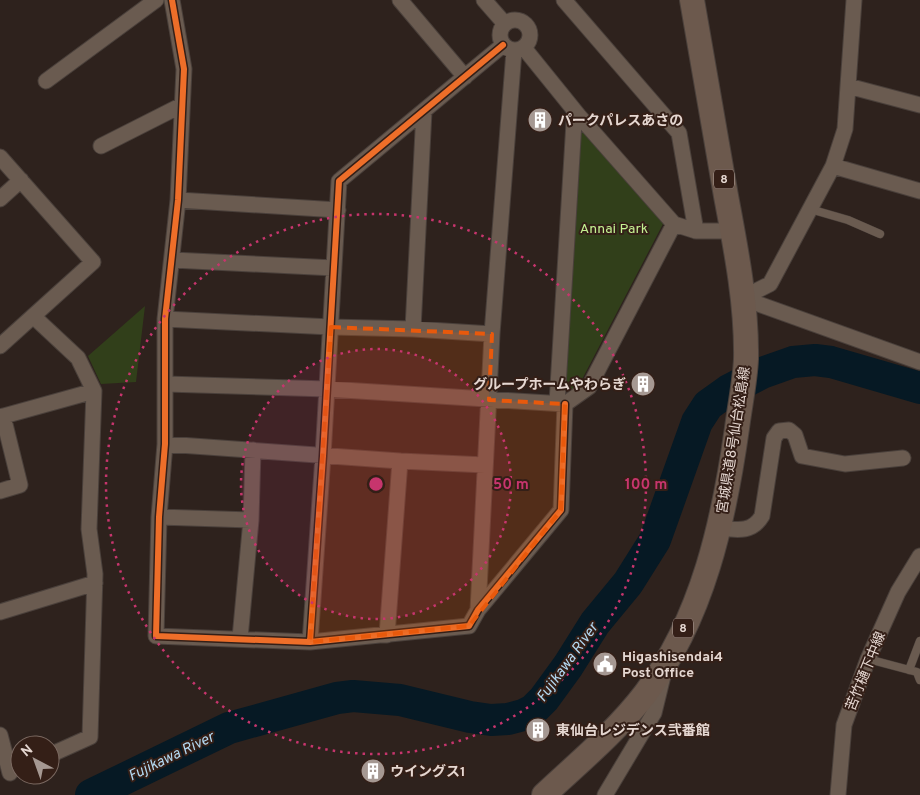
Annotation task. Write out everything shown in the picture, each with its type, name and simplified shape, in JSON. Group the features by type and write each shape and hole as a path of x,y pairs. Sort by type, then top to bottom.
{"main road":[{"name":"宮城県道8号仙台松島線","path":"544,795 617,726 644,694 668,660 688,619 708,569 720,528 732,463 746,360 742,298 733,231 692,0"}],"street":[{"path":"46,81 156,0"},
{"path":"172,0 184,69 178,200 173,260 165,319 165,444 159,517 156,636 310,642 469,626 478,610 562,510 561,404 574,122 579,116"},
{"path":"400,0 465,76"},
{"path":"484,0 504,24"},
{"path":"564,0 679,133 696,231"},
{"path":"742,298 770,284 833,166 845,129 854,0"},
{"path":"310,642 339,181 465,76 514,48 530,40 531,35 527,26 519,20 504,24 500,38 514,48 579,116 674,224 696,231 733,231"},
{"path":"478,610 492,334 514,48"},
{"path":"848,86 920,105"},
{"path":"101,146 182,105"},
{"path":"413,329 424,111"},
{"path":"0,157 93,262 0,346"},
{"path":"833,166 920,191"},
{"path":"0,199 21,180"},
{"path":"178,200 338,210"},
{"path":"166,384 327,389 561,404 589,387 674,224"},
{"path":"173,260 334,268"},
{"path":"742,298 920,362"},
{"path":"33,316 78,358 94,390 89,529 95,574 90,737 60,750"},
{"path":"165,319 492,334"},
{"path":"0,491 20,485 2,416 94,390"},
{"path":"720,528 734,530 757,525 762,516 774,438 779,431 789,430 795,436 802,456 845,464 903,458"},
{"path":"165,444 323,456 485,465"},
{"path":"240,638 250,520 253,450"},
{"path":"387,635 400,461"},
{"path":"159,517 250,520"},
{"name":"苦竹樋下中線","path":"838,795 844,725 868,659 898,592 920,556"},
{"path":"0,612 95,584"},
{"path":"604,795 654,713 668,660"},
{"path":"0,735 10,773"}],"lane":[{"path":"810,209 848,220 880,234"},
{"path":"909,670 920,641"},
{"path":"868,659 917,672 920,680"}],"highlighted area":[{"path":"331,327 492,334 489,400 565,404 561,510 469,626 310,642"}],"green space":[{"name":"Annai Park","path":"582,129 664,222 577,389 562,392 576,130"},
{"path":"145,306 136,382 101,384 88,356"}],"waterway":[{"name":"Fujikawa River","path":"91,795 229,728 337,698 353,696 400,700 470,717 491,720 508,719 523,715 533,710 544,699 568,666 595,623 628,583 655,540 697,422 708,405 729,390 762,373 793,362 815,360 831,362 920,388"}],"cycle path":[{"path":"172,0 184,69 178,200 165,319 165,444 159,517 156,636 310,642 469,626 478,610 561,510 565,404"},
{"path":"310,642 339,181 503,45"}],"place":[{"name":"パークパレスあさの","path":"540,120"},
{"name":"グループホームやわらぎ","path":"643,384"},
{"name":"Higashisendai4 Post Office","path":"605,664"},
{"name":"東仙台レジデンス弐番館","path":"538,730"},
{"name":"ウイングス1","path":"373,771"}]}
